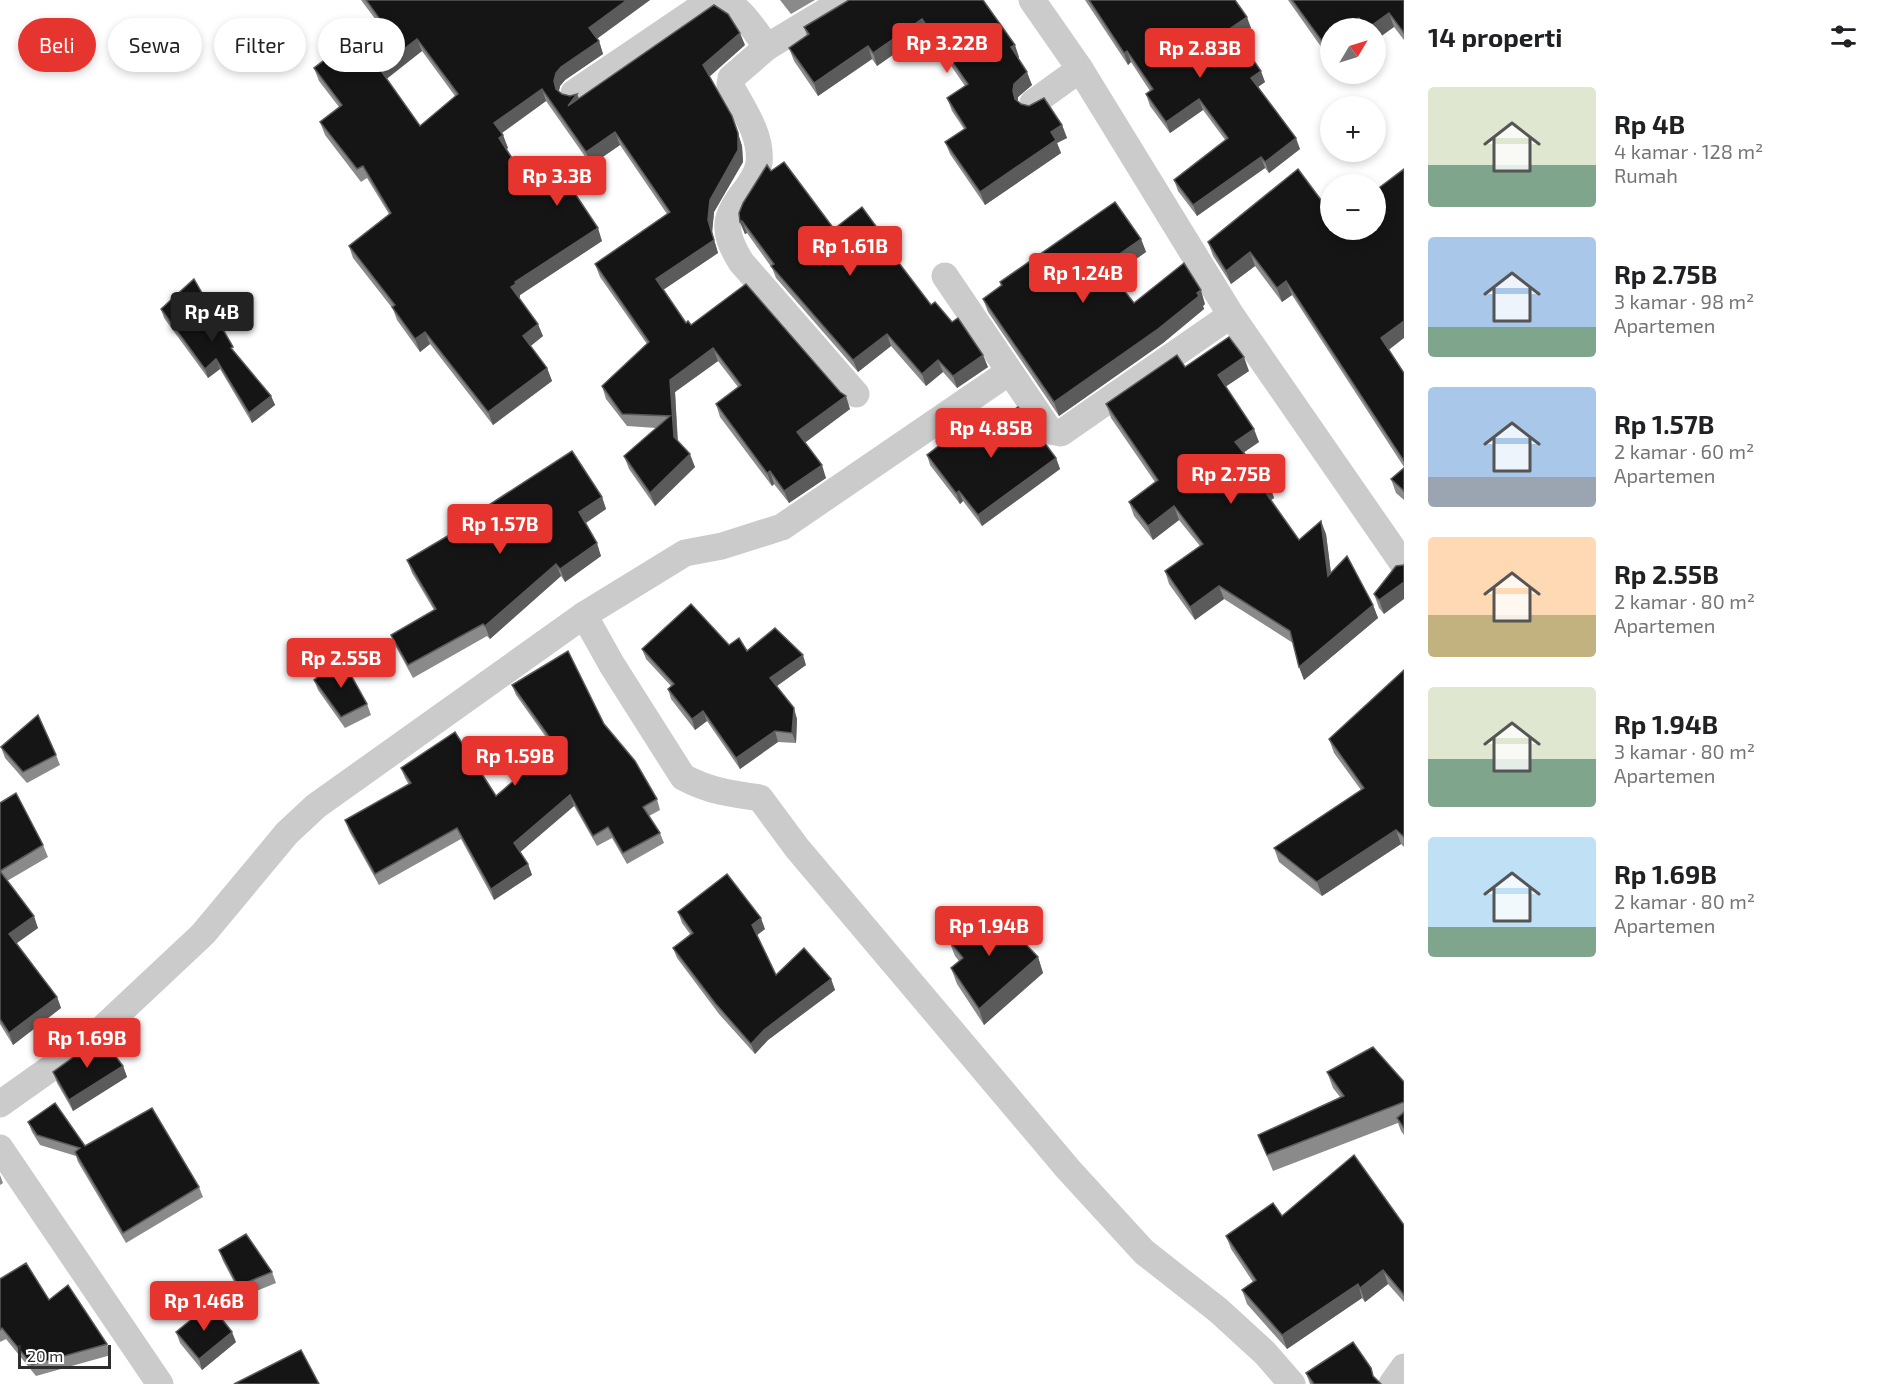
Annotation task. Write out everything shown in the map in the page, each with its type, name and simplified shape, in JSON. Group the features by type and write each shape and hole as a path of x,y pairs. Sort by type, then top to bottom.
{"street":[{"path":"845,0 766,47 731,78 730,85 753,128 759,146 759,165 752,182 729,214 726,229 730,245 741,262 856,394"},
{"path":"1032,0 1080,69 1231,315 1404,565"},
{"path":"574,93 698,9 716,1 728,2 741,13 766,47"},
{"path":"1033,103 1080,69"},
{"path":"945,276 1050,431 1061,433 1231,315"},
{"path":"0,1104 90,1041 106,1026 203,934 288,833 316,806 584,615 685,553 722,546 782,527 1009,372"},
{"path":"584,615 612,665 683,777 701,787 720,793 760,798 797,848 1068,1169 1144,1252 1218,1310 1265,1353 1292,1384"},
{"path":"0,1148 160,1384"},
{"path":"1392,1384 1404,1367"}],"building":[{"path":"366,0 627,0 589,28 599,41 561,67 556,73 554,81 556,89 570,96 577,94 568,106 714,5 728,14 740,33 703,65 732,116 738,133 738,150 710,200 708,220 714,240 656,279 686,323 688,321 691,325 746,284 840,392 846,396 797,432 822,465 784,491 770,471 767,473 716,404 741,385 713,348 670,380 674,437 690,454 650,493 624,456 670,416 622,414 602,386 649,342 595,264 670,212 615,132 586,152 542,89 494,123 503,135 499,138 532,189 560,171 598,228 515,282 516,284 511,287 538,324 523,336 547,368 488,412 425,332 415,339 392,307 395,305 349,246 391,213 363,166 357,169 320,122 342,105 314,68 318,65 318,72 382,72 420,126 458,94 417,39 405,48 405,18 379,18"},
{"path":"849,0 983,0 1015,45 1011,47 1027,72 1014,84 1015,99 1029,106 1044,98 1062,125 1051,132 1056,140 980,192 945,142 966,128 947,98 968,84 922,19 873,53 868,46 814,83 789,48 809,34 804,27"},
{"path":"1089,0 1235,0 1247,17 1231,28 1261,71 1251,78 1296,138 1265,162 1261,157 1193,205 1174,180 1228,138 1199,99 1166,122 1146,94 1153,89 1127,51 1124,53"},
{"path":"1292,0 1404,0 1404,33 1389,13 1382,18 1320,18 1320,38"},
{"path":"784,162 834,229 862,207 889,244 886,246 931,305 935,302 952,322 958,318 983,355 953,376 938,360 922,374 887,334 853,360 771,266 774,264 742,221 740,222 739,213 743,203 767,165 771,171"},
{"path":"1298,169 1320,199 1320,240 1386,240 1386,182 1404,169 1404,321 1381,338 1404,373 1404,461 1286,281 1277,288 1250,252 1226,271 1208,242"},
{"path":"1115,202 1141,239 1104,265 1134,303 1184,263 1201,290 1197,293 1199,296 1158,329 1054,402 983,299 1002,285 1000,282"},
{"path":"194,279 233,347 231,348 271,396 249,413 216,359 205,369 161,309"},
{"path":"1229,337 1244,357 1218,375 1254,429 1235,442 1269,484 1263,489 1299,540 1321,521 1328,576 1347,556 1373,605 1299,667 1290,631 1219,586 1190,607 1165,571 1203,544 1174,506 1148,526 1129,502 1158,480 1106,404 1177,355 1185,367"},
{"path":"1018,407 1056,458 978,515 959,491 956,493 927,455 972,420 982,434"},
{"path":"572,451 602,497 579,512 597,543 560,569 556,564 485,626 483,624 408,665 391,635 436,609 407,560 478,518 475,514"},
{"path":"1404,468 1404,491 1391,479"},
{"path":"1404,565 1404,582 1379,600 1374,594 1396,566"},
{"path":"691,604 729,645 739,638 747,651 775,628 803,655 770,678 794,708 792,733 775,731 736,758 703,711 692,719 668,689 674,684 642,649"},
{"path":"568,651 604,724 635,761 657,799 643,807 660,833 623,853 608,827 593,836 570,795 514,843 528,864 491,889 457,828 375,874 345,820 411,783 401,768 455,732 496,796 555,745 512,685"},
{"path":"342,659 367,704 341,717 314,680"},
{"path":"1404,670 1404,837 1396,830 1317,882 1274,848 1364,788 1329,739"},
{"path":"38,715 56,755 23,772 1,747"},
{"path":"16,793 43,845 0,871 0,803"},
{"path":"0,871 34,916 9,934 57,997 9,1033 0,1019"},
{"path":"727,874 761,918 752,925 776,975 804,948 831,979 764,1030 751,1044 715,1003 673,948 693,933 678,912"},
{"path":"991,908 1038,957 979,1009 951,968 963,958 949,941"},
{"path":"101,1037 123,1066 69,1100 53,1072"},
{"path":"1373,1047 1404,1082 1404,1102 1267,1155 1258,1135 1344,1096 1327,1072"},
{"path":"55,1103 85,1146 152,1108 199,1187 123,1233 75,1152 80,1148 37,1135 28,1122"},
{"path":"1404,1112 1404,1128 1397,1118"},
{"path":"1354,1155 1404,1225 1404,1295 1383,1270 1360,1288 1358,1284 1282,1335 1242,1290 1256,1280 1226,1236 1273,1203 1282,1216"},
{"path":"246,1234 272,1272 238,1286 219,1250"},
{"path":"26,1263 49,1300 68,1285 107,1344 32,1365 2,1328 0,1330 0,1279"},
{"path":"210,1304 232,1332 199,1359 176,1332"},
{"path":"1353,1342 1371,1368 1373,1376 1381,1384 1314,1384 1306,1373"},
{"path":"301,1350 319,1384 234,1384"}]}
